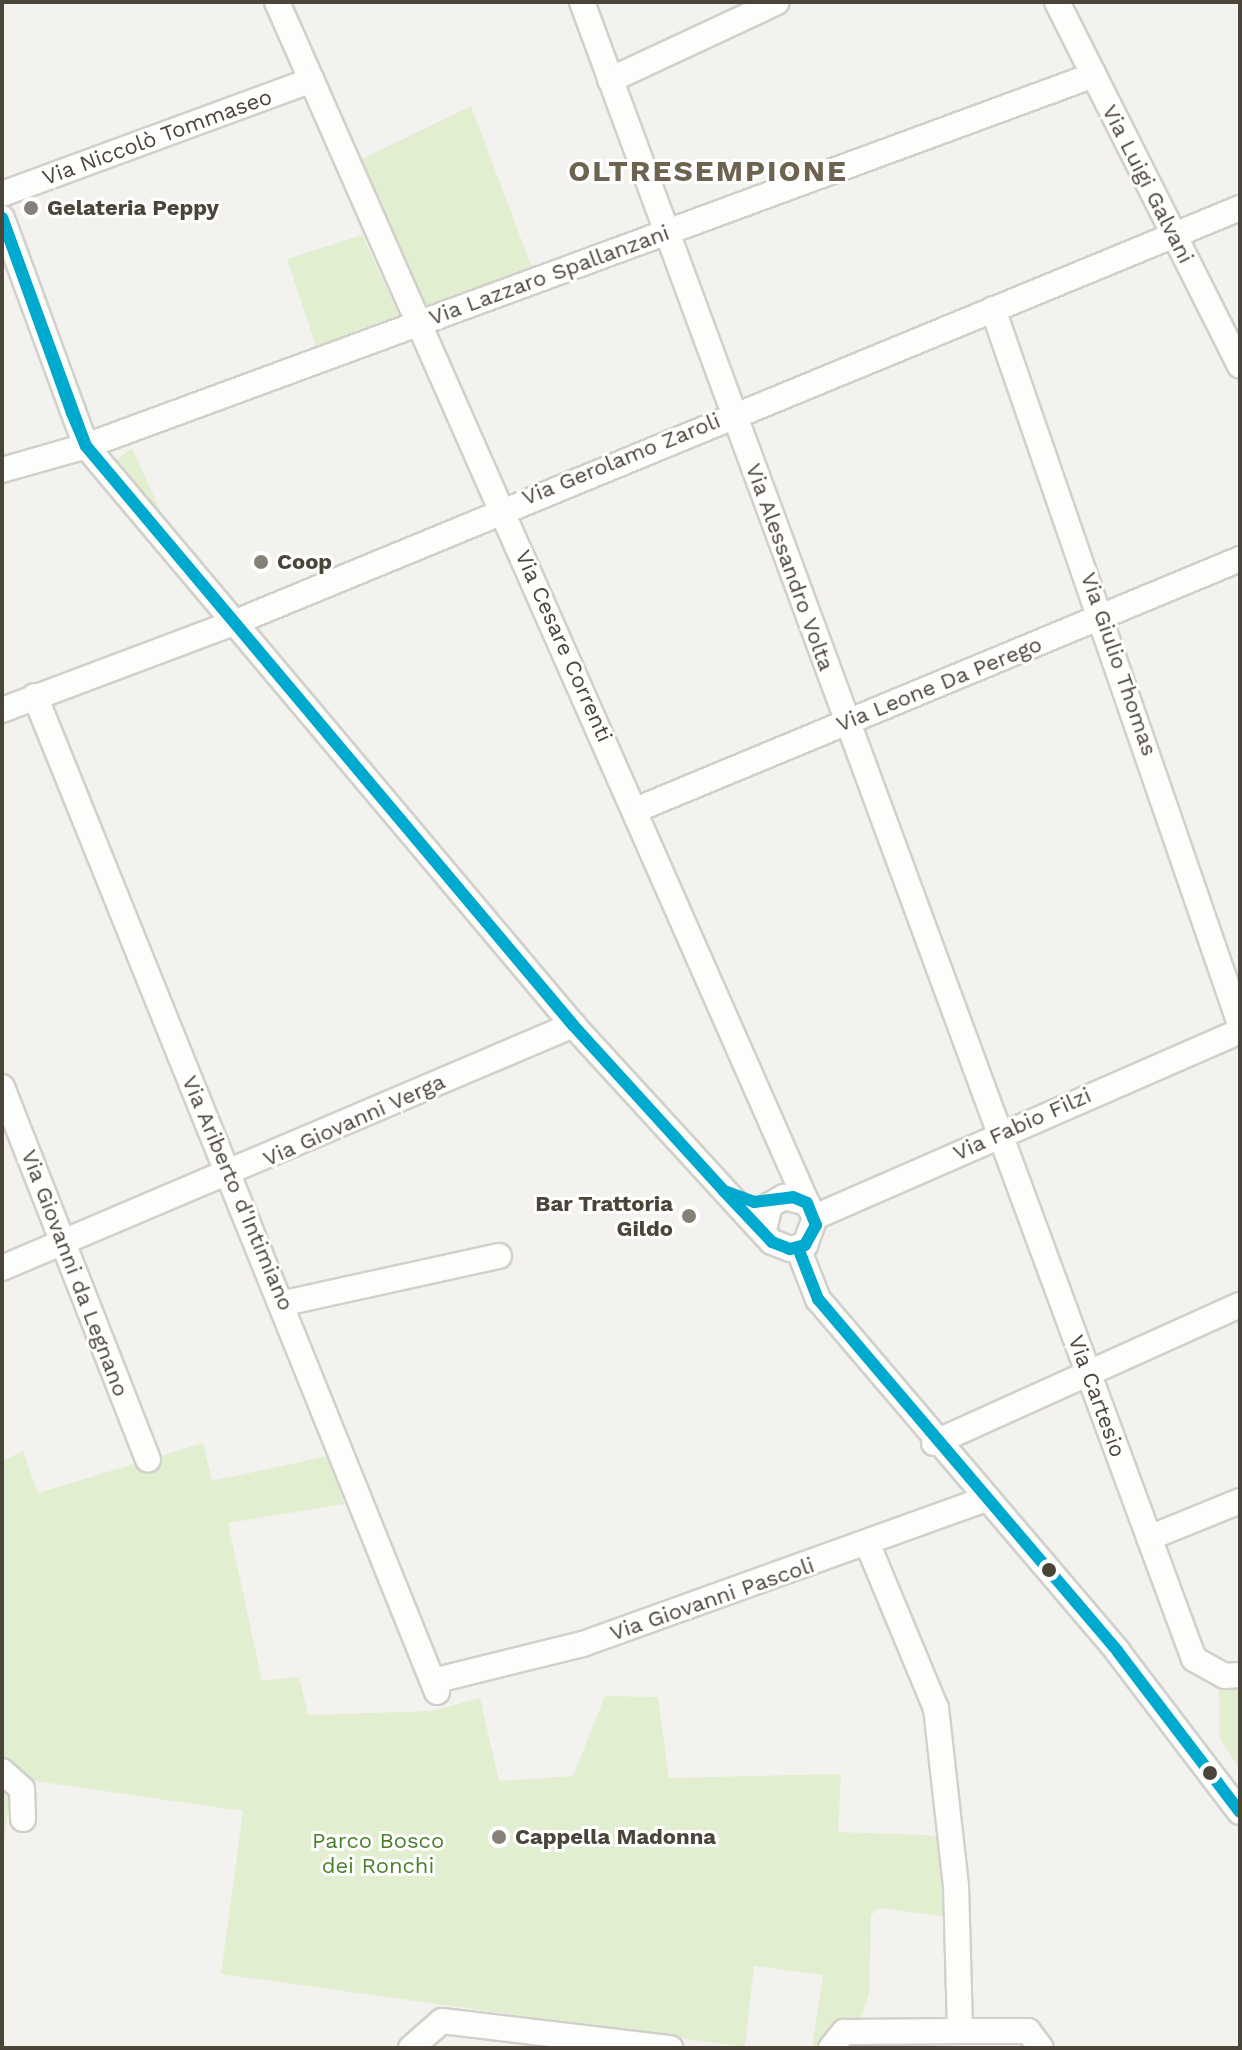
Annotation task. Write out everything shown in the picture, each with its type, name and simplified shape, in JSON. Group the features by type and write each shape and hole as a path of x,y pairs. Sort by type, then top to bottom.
{"street":[{"name":"Via Cesare Correnti","path":"277,2 638,809 811,1210"},
{"name":"Via Alessandro Volta","path":"582,2 1002,1131"},
{"path":"610,80 777,2"},
{"name":"Via Luigi Galvani","path":"1057,2 1240,366"},
{"name":"Via Lazzaro Spallanzani","path":"2,470 86,446 1094,75"},
{"name":"Via Niccolò Tommaseo","path":"2,194 312,80"},
{"name":"Via Gerolamo Zaroli","path":"2,710 236,622 502,508 1240,208"},
{"path":"2,218 86,446 573,1025 776,1245 798,1248"},
{"name":"Via Giulio Thomas","path":"993,309 1104,618 1237,1031"},
{"name":"Via Leone Da Perego","path":"638,809 1240,559"},
{"name":"Via Ariberto d'Intimiano","path":"35,696 229,1175 285,1303 435,1687"},
{"name":"Via Giovanni Verga","path":"2,1268 229,1175 573,1025"},
{"name":"Via Fabio Filzi","path":"811,1210 1237,1031"},
{"name":"Via Giovanni da Legnano","path":"2,1087 148,1459"},
{"name":"Via Cartesio","path":"1002,1131 1194,1659 1225,1676 1240,1675"},
{"path":"724,1191 754,1202 777,1200 811,1210 814,1233 798,1248"},
{"path":"764,1229 777,1200"},
{"path":"798,1248 818,1299 934,1443 1118,1652 1240,1812"},
{"path":"285,1303 499,1256"},
{"path":"934,1443 1240,1305"},
{"name":"Via Giovanni Pascoli","path":"435,1687 583,1644 868,1545 984,1500"},
{"path":"1149,1538 1240,1501"},
{"path":"868,1545 936,1708 956,1885 960,2031"},
{"path":"2,1771 22,1789 23,1819"},
{"path":"411,2048 442,2021 670,2048"},
{"path":"831,2048 844,2032 960,2031 1028,2031 1041,2048"}],"green space":[{"path":"471,106 532,268 418,308 354,163"},
{"path":"362,235 399,315 316,346 287,259"},
{"path":"132,448 166,523 117,460"},
{"name":"Parco Bosco dei Ronchi","path":"203,1443 212,1481 328,1456 344,1504 228,1523 262,1681 299,1677 308,1715 432,1711 480,1698 499,1781 573,1776 605,1696 658,1697 669,1778 841,1774 838,1832 950,1836 951,1917 879,1908 871,1915 869,1994 850,2048 812,2048 823,1975 754,1966 745,2047 221,1974 243,1811 21,1779 12,1781 2,1856 2,1461 23,1451 38,1493"},
{"path":"1240,1687 1240,1770 1219,1737 1219,1688"}],"transit line":[{"path":"2,218 86,446 72,413 2,218"},
{"path":"86,446 573,1025"},
{"path":"86,446 573,1025"},
{"path":"573,1025 724,1191"},
{"path":"724,1191 754,1202 793,1197 807,1203 816,1225 805,1245 790,1249 772,1242 724,1191"},
{"path":"798,1248 818,1299 1118,1652 1240,1812"}],"place":[{"name":"Gelateria Peppy","path":"31,208"},
{"name":"Coop","path":"261,562"},
{"name":"Bar Trattoria Gildo","path":"689,1216"},
{"name":"Cappella Madonna","path":"499,1837"}],"district":[{"name":"OLTRESEMPIONE","path":"708,171"}]}
